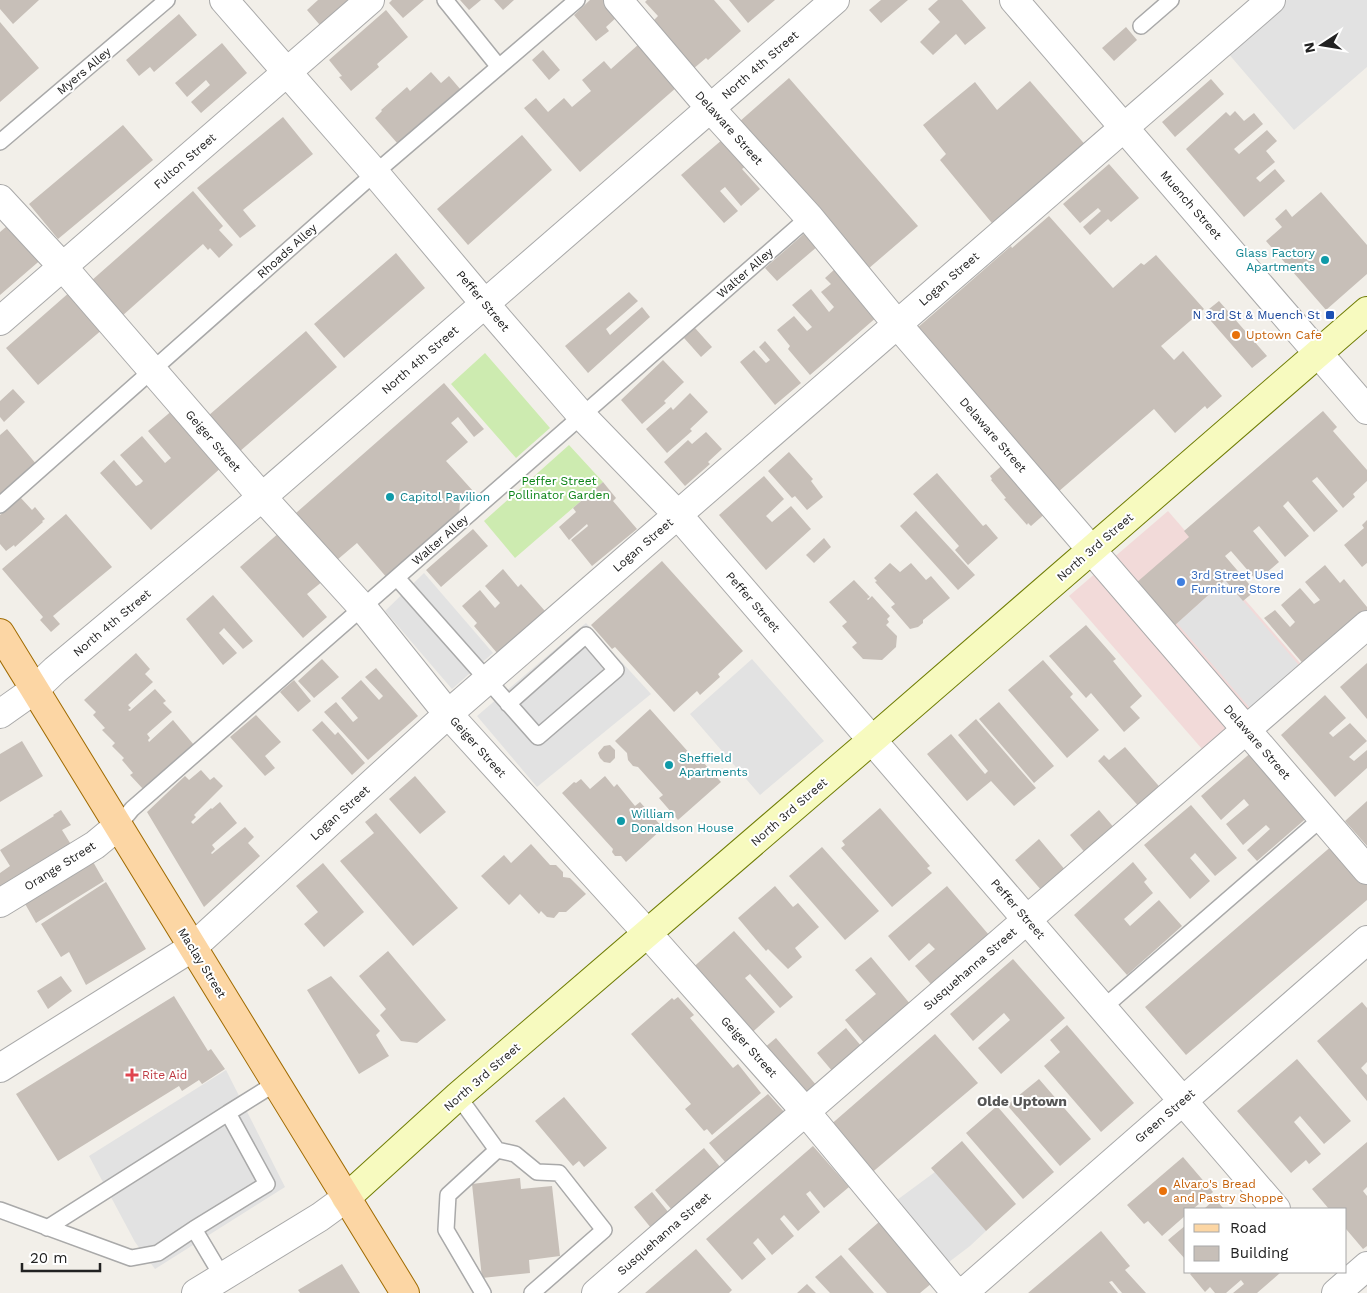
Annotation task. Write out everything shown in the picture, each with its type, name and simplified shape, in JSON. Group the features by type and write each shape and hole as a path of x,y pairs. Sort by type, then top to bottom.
{"main road":[{"name":"North 3rd Street","path":"346,1198 458,1096 648,934 1367,311"},
{"name":"Maclay Street","path":"0,633 405,1293"}],"street":[{"name":"Peffer Street","path":"224,0 375,173 582,416 678,515 1275,1208"},
{"name":"Fulton Street","path":"0,321 370,0"},
{"name":"Delaware Street","path":"618,0 710,108 809,217 897,324 1367,870"},
{"name":"North 4th Street","path":"0,714 34,690 55,670 262,497 835,0"},
{"name":"Muench Street","path":"1014,0 1367,410"},
{"name":"Logan Street","path":"0,1068 192,947 448,714 1272,0"},
{"name":"Geiger Street","path":"0,199 63,267 262,497 363,608 448,714 648,934 805,1111 956,1293"},
{"name":"Susquehanna Street","path":"596,1293 1367,625"},
{"name":"Orange Street","path":"0,903 95,845 118,826"},
{"name":"Green Street","path":"963,1293 1367,940"},
{"name":"North 3rd Street","path":"196,1293 320,1217 346,1198"},
{"path":"1340,1286 1367,1266"}],"lane":[{"name":"Myers Alley","path":"0,142 167,0"},
{"path":"445,0 499,67"},
{"name":"Rhoads Alley","path":"0,505 375,173 577,0"},
{"path":"1141,26 1171,0"},
{"name":"Walter Alley","path":"118,826 132,809 809,217"},
{"path":"397,578 508,704 538,737 616,670 586,636 508,704"},
{"path":"1103,1008 1322,818"},
{"path":"47,1228 276,1084"},
{"path":"458,1096 497,1150 515,1154 537,1172 559,1173 604,1230 532,1293"},
{"path":"0,1210 131,1258 158,1253 267,1184 228,1113"},
{"path":"483,1293 446,1230 448,1195 497,1150"},
{"path":"194,1229 222,1276"}],"shaded area":[{"path":"1287,0 1367,0 1367,67 1294,130 1227,52"},
{"path":"1168,511 1307,671 1209,757 1069,596"},
{"path":"424,573 493,653 452,689 385,611"},
{"path":"1225,580 1304,671 1255,714 1177,623"},
{"path":"586,623 651,694 537,787 477,716"},
{"path":"752,659 824,741 760,795 690,714"},
{"path":"226,1070 285,1187 155,1269 135,1242 89,1156"},
{"path":"935,1172 986,1231 949,1262 897,1200"}],"green space":[{"path":"485,353 550,428 516,458 451,384"},
{"name":"Peffer Street Pollinator Garden","path":"569,445 603,482 515,558 484,521"}],"building":[{"path":"0,0 39,0 13,24 0,9"},
{"path":"318,0 367,0 325,31 307,10"},
{"path":"392,0 424,0 403,18 389,3"},
{"path":"460,0 481,0 469,10"},
{"path":"494,0 514,0 503,10"},
{"path":"590,0 604,0 618,16 606,27 609,31 596,41 574,15"},
{"path":"647,0 714,0 741,31 708,60 706,58 693,69 652,22 658,16 645,2"},
{"path":"729,0 775,0 748,23"},
{"path":"881,0 908,0 881,23 869,10"},
{"path":"938,0 962,0 986,28 965,45 956,34 933,55 920,42 940,22 928,9"},
{"path":"386,10 408,37 377,64 379,67 351,91 339,77 342,76 329,60"},
{"path":"179,14 197,35 154,72 150,67 139,76 126,60"},
{"path":"0,22 39,68 0,102"},
{"path":"1126,27 1137,40 1114,61 1102,48"},
{"path":"222,43 247,73 201,113 191,102 210,85 206,80 187,97 175,83"},
{"path":"639,44 677,87 580,172 524,108 536,98 548,112 564,98 572,107 591,91 582,80 604,61 611,69"},
{"path":"543,50 560,70 549,80 532,60"},
{"path":"431,72 441,83 449,76 461,90 398,144 375,118 381,110 407,87 410,91"},
{"path":"789,78 918,226 868,269 739,122"},
{"path":"1211,79 1224,94 1175,137 1162,122"},
{"path":"1030,81 1088,148 996,228 940,160 946,154 923,125 975,82 997,110"},
{"path":"1235,111 1244,121 1254,113 1263,124 1234,149 1239,154 1267,130 1277,141 1266,151 1275,162 1256,178 1260,182 1275,169 1285,181 1244,217 1186,149 1226,112 1230,116"},
{"path":"283,117 313,154 243,210 256,226 240,238 197,188"},
{"path":"123,125 153,160 58,239 29,204"},
{"path":"522,135 552,170 468,245 437,209"},
{"path":"723,139 746,166 742,169 760,189 741,206 725,187 720,191 738,211 724,223 681,175"},
{"path":"1109,164 1139,198 1111,222 1108,219 1090,235 1083,227 1101,211 1098,208 1080,223 1063,204"},
{"path":"193,191 223,226 219,230 233,245 219,258 210,248 208,250 203,244 122,316 91,281"},
{"name":"Glass Factory Apartments","path":"1321,192 1367,245 1367,274 1326,310 1266,241 1282,227 1275,219 1286,209 1292,217"},
{"path":"1049,216 1113,288 1141,263 1144,265 1156,255 1204,309 1161,346 1174,360 1183,351 1222,396 1207,409 1205,406 1175,433 1154,409 1058,492 916,329 1011,246 1012,248"},
{"path":"13,221 44,257 0,295 0,232"},
{"path":"806,232 818,246 777,281 765,268"},
{"path":"396,253 425,288 344,358 314,324"},
{"path":"835,269 878,316 810,375 788,349 790,346 777,330 794,316 807,331 812,327 792,305 811,289 829,312 834,307 821,292 831,284 825,278"},
{"path":"71,291 104,328 38,385 6,348"},
{"path":"629,292 638,301 606,329 610,335 642,307 650,317 588,373 565,346"},
{"name":"Uptown Cafe","path":"1219,301 1267,356 1252,368 1204,313"},
{"path":"695,328 712,347 701,357 684,338"},
{"path":"306,331 337,367 239,452 208,416"},
{"path":"765,341 801,383 775,405 740,362 754,350 766,363 770,360 759,347"},
{"path":"663,360 684,382 664,401 666,403 642,424 621,400"},
{"name":"Capitol Pavilion","path":"444,383 484,429 474,437 458,417 451,423 468,442 446,461 473,491 460,502 459,516 388,579 357,543 337,560 296,513"},
{"path":"13,389 25,402 4,422 0,417 0,401"},
{"path":"690,393 708,412 690,429 692,431 667,453 646,429 671,407 673,410"},
{"path":"174,409 223,466 151,530 100,473 114,460 136,486 140,484 143,481 120,455 142,436 165,463 171,458 148,431"},
{"path":"1323,411 1337,427 1333,431 1367,470 1367,481 1353,494 1355,497 1343,508 1317,477 1312,481 1338,511 1314,532 1288,501 1283,506 1309,536 1285,557 1259,526 1253,531 1279,562 1257,581 1231,551 1225,556 1255,591 1243,601 1225,580 1174,626 1136,583 1189,537 1184,531"},
{"path":"7,429 37,465 0,496 0,435"},
{"path":"706,432 722,449 708,462 710,464 685,486 664,462 688,440 692,444"},
{"path":"789,452 813,479 811,481 823,497 807,510 795,496 792,498 768,471"},
{"path":"1006,462 1048,511 1031,526 1028,523 1027,525 1004,499 1006,498 991,480 990,476"},
{"path":"937,473 983,526 986,524 998,538 968,565 955,550 959,546 913,494"},
{"path":"764,476 784,499 766,516 772,522 791,506 811,529 766,570 719,515"},
{"path":"603,482 616,498 613,501 637,529 592,566 571,540 588,526 587,524 569,540 559,527 576,512 573,508"},
{"path":"20,497 32,510 35,507 45,519 15,547 14,545 6,551 0,544 0,515"},
{"path":"916,511 975,575 958,590 900,526"},
{"path":"66,514 112,567 53,616 60,624 51,632 40,620 43,617 2,569"},
{"path":"1367,520 1367,563 1362,567 1344,545 1364,528 1362,525"},
{"path":"473,529 488,546 441,587 426,570"},
{"path":"280,532 323,581 307,594 327,617 303,638 240,567"},
{"path":"824,538 831,547 814,563 806,555"},
{"path":"662,561 743,651 718,674 720,677 700,695 697,691 674,712 615,647 612,649 591,625"},
{"path":"890,563 900,572 911,563 926,580 931,576 950,598 923,620 923,623 918,627 910,629 891,607 895,604 875,582 877,581 874,578"},
{"path":"1325,565 1340,583 1344,579 1367,607 1367,614 1306,667 1264,618 1275,610 1290,627 1295,622 1281,605 1300,588 1314,604 1320,600 1305,582"},
{"path":"503,569 518,587 521,584 545,611 497,653 474,626 477,623 462,606 480,590 495,608 500,603 485,586"},
{"path":"854,580 870,597 868,600 872,596 890,616 887,619 889,622 886,625 897,636 896,647 882,660 863,659 852,647 857,643 842,626 847,622 829,602"},
{"path":"213,595 253,641 243,649 224,628 219,633 237,653 223,665 186,619"},
{"path":"1086,625 1116,659 1113,661 1142,696 1130,707 1140,718 1124,732 1091,693 1086,698 1049,656"},
{"path":"136,653 150,669 145,674 153,682 128,705 131,708 128,710 130,711 155,689 166,701 163,703 172,712 147,734 150,738 149,742 173,720 194,745 144,790 130,775 133,773 122,760 124,758 112,746 115,743 102,730 105,728 93,715 96,712 84,700"},
{"path":"322,659 339,677 314,698 298,681"},
{"path":"1043,660 1073,694 1070,697 1099,730 1067,758 1008,690"},
{"path":"1367,663 1367,719 1340,687"},
{"path":"376,668 418,716 368,760 324,712 336,702 353,722 358,718 341,698 361,680 379,700 383,696 365,677"},
{"path":"294,680 311,701 298,712 280,692"},
{"path":"1325,695 1346,718 1329,733 1333,737 1350,723 1367,741 1349,757 1354,761 1367,750 1367,768 1335,797 1281,735"},
{"path":"999,702 1054,766 1034,783 979,719"},
{"name":"Sheffield Apartments","path":"650,709 699,764 702,761 721,782 678,820 659,798 663,795 638,767 633,766 628,760 627,753 615,741"},
{"path":"256,715 281,742 265,756 275,768 265,776 230,737"},
{"path":"976,719 1036,788 1014,806 991,781 967,801 927,754 951,734 985,774 988,771 958,735"},
{"path":"322,721 335,735 338,732 365,763 352,775 312,730"},
{"path":"22,741 43,776 0,802 0,754"},
{"path":"610,745 615,750 615,758 610,763 604,762 598,753 604,746"},
{"path":"1125,747 1164,792 1142,810 1098,761 1104,755 1109,760"},
{"path":"1254,750 1310,815 1257,861 1247,850 1270,829 1266,825 1243,845 1226,824 1249,805 1244,799 1221,820 1201,796"},
{"path":"201,770 210,780 214,777 223,786 194,815 196,817 191,822 193,824 220,802 237,823 212,845 215,849 211,853 245,827 254,837 248,843 260,856 204,907 147,812 185,776 189,780"},
{"path":"415,776 446,812 420,834 389,799"},
{"name":"William Donaldson House","path":"605,776 614,787 617,784 635,806 640,802 663,828 626,862 621,856 615,856 612,852 613,849 562,793 574,782 576,783 581,779 590,789"},
{"path":"1367,801 1367,846 1345,821"},
{"path":"1191,805 1237,858 1215,876 1195,853 1190,858 1210,881 1190,899 1144,845"},
{"path":"880,808 930,866 927,868 932,873 892,907 841,848 845,845 842,841"},
{"path":"61,810 71,825 62,830 75,851 0,893 0,873 10,866 0,850"},
{"path":"1099,810 1116,830 1087,855 1070,835"},
{"path":"376,813 458,908 413,946 340,861 374,833 365,822"},
{"path":"1039,839 1072,878 1049,899 1015,860"},
{"path":"531,844 550,865 556,865 563,872 563,877 570,878 586,894 566,912 559,912 554,918 547,917 541,911 539,914 520,894 509,905 481,876 504,855 511,863"},
{"path":"1334,844 1367,883 1367,900 1186,1055 1145,1007"},
{"path":"822,847 879,911 845,940 789,876"},
{"path":"92,860 104,881 36,923 24,902"},
{"path":"1133,862 1147,879 1144,882 1153,893 1124,919 1130,926 1159,900 1182,926 1127,975 1074,915"},
{"path":"323,863 364,912 324,947 304,924 318,912 296,886"},
{"path":"106,882 146,949 86,985 69,952 61,957 41,924"},
{"path":"775,886 793,907 798,903 819,927 795,948 802,957 788,969 768,949 766,951 738,918"},
{"path":"947,886 995,942 937,991 915,966 935,949 929,943 909,961 888,936"},
{"path":"734,931 793,997 780,1008 750,974 745,978 775,1012 747,1037 689,971"},
{"path":"388,951 446,1020 417,1043 401,1041 380,1015 386,1009 359,976"},
{"path":"871,957 911,1005 865,1044 845,1020 876,994 855,970"},
{"path":"1013,959 1065,1018 1001,1074 978,1048 1010,1020 1004,1013 973,1041 950,1014"},
{"path":"61,976 72,991 48,1009 37,991"},
{"path":"331,976 380,1031 376,1035 389,1056 359,1074 307,990"},
{"name":"Rite Aid","path":"174,996 208,1051 211,1049 225,1069 202,1084 199,1080 182,1091 179,1086 58,1161 16,1094"},
{"path":"678,997 694,1015 690,1018 733,1068 738,1064 761,1093 712,1135 707,1129 704,1131 685,1109 691,1104 631,1034 672,998 674,1000"},
{"path":"1362,1002 1367,1008 1367,1062 1361,1068 1367,1075 1367,1101 1317,1041"},
{"path":"1067,1025 1134,1103 1101,1132 1044,1066 1060,1052 1050,1040"},
{"path":"846,1028 862,1047 833,1072 817,1053"},
{"path":"935,1034 978,1083 869,1175 828,1127"},
{"path":"776,1038 817,1086 799,1101 758,1053"},
{"path":"1297,1059 1351,1121 1324,1144 1300,1116 1294,1122 1321,1154 1309,1164 1306,1160 1291,1173 1237,1111"},
{"path":"1039,1079 1091,1139 1060,1166 1007,1105"},
{"path":"768,1094 786,1114 726,1163 709,1143"},
{"path":"564,1097 607,1148 584,1167 579,1161 573,1166 535,1121"},
{"path":"997,1106 1054,1172 1023,1199 966,1133"},
{"path":"962,1141 1016,1204 986,1231 931,1168"},
{"path":"1367,1142 1367,1187 1363,1191 1367,1196 1367,1246 1363,1249 1347,1230 1347,1208 1328,1208 1312,1189"},
{"path":"813,1146 849,1187 824,1208 810,1191 806,1194 820,1212 798,1231 784,1215 780,1219 794,1236 772,1255 758,1238 753,1243 766,1259 742,1280 706,1239"},
{"path":"704,1148 721,1168 672,1210 655,1190"},
{"path":"1183,1157 1213,1192 1194,1208 1184,1208 1184,1217 1162,1236 1148,1221 1144,1224 1127,1205"},
{"path":"520,1178 521,1189 552,1186 560,1256 529,1260 530,1273 482,1278 472,1184"},
{"path":"652,1192 669,1213 651,1228 634,1207"},
{"path":"1215,1199 1223,1208 1205,1208"},
{"path":"879,1222 932,1283 920,1293 887,1293 848,1249"},
{"path":"1184,1227 1184,1258 1168,1240"},
{"path":"1101,1231 1130,1266 1125,1270 1146,1293 1122,1293 1112,1281 1109,1282 1118,1293 1028,1293"},
{"path":"696,1249 732,1290 729,1293 645,1293"},
{"path":"841,1255 874,1293 830,1293 815,1277"},
{"path":"342,1264 360,1293 300,1293 298,1290"},
{"path":"1280,1273 1257,1293 1233,1293 1244,1284 1241,1280 1226,1293 1215,1293 1210,1287 1205,1292 1190,1274"},
{"path":"807,1284 816,1293 797,1293"}],"place":[{"name":"Glass Factory Apartments","path":"1325,260"},
{"name":"N 3rd St & Muench St","path":"1330,315"},
{"name":"Uptown Cafe","path":"1236,335"},
{"name":"Capitol Pavilion","path":"390,497"},
{"name":"3rd Street Used Furniture Store","path":"1181,582"},
{"name":"Sheffield Apartments","path":"669,765"},
{"name":"William Donaldson House","path":"621,821"},
{"name":"Rite Aid","path":"132,1075"},
{"name":"Alvaro's Bread and Pastry Shoppe","path":"1163,1191"}],"district":[{"name":"Olde Uptown","path":"1022,1101"}]}
